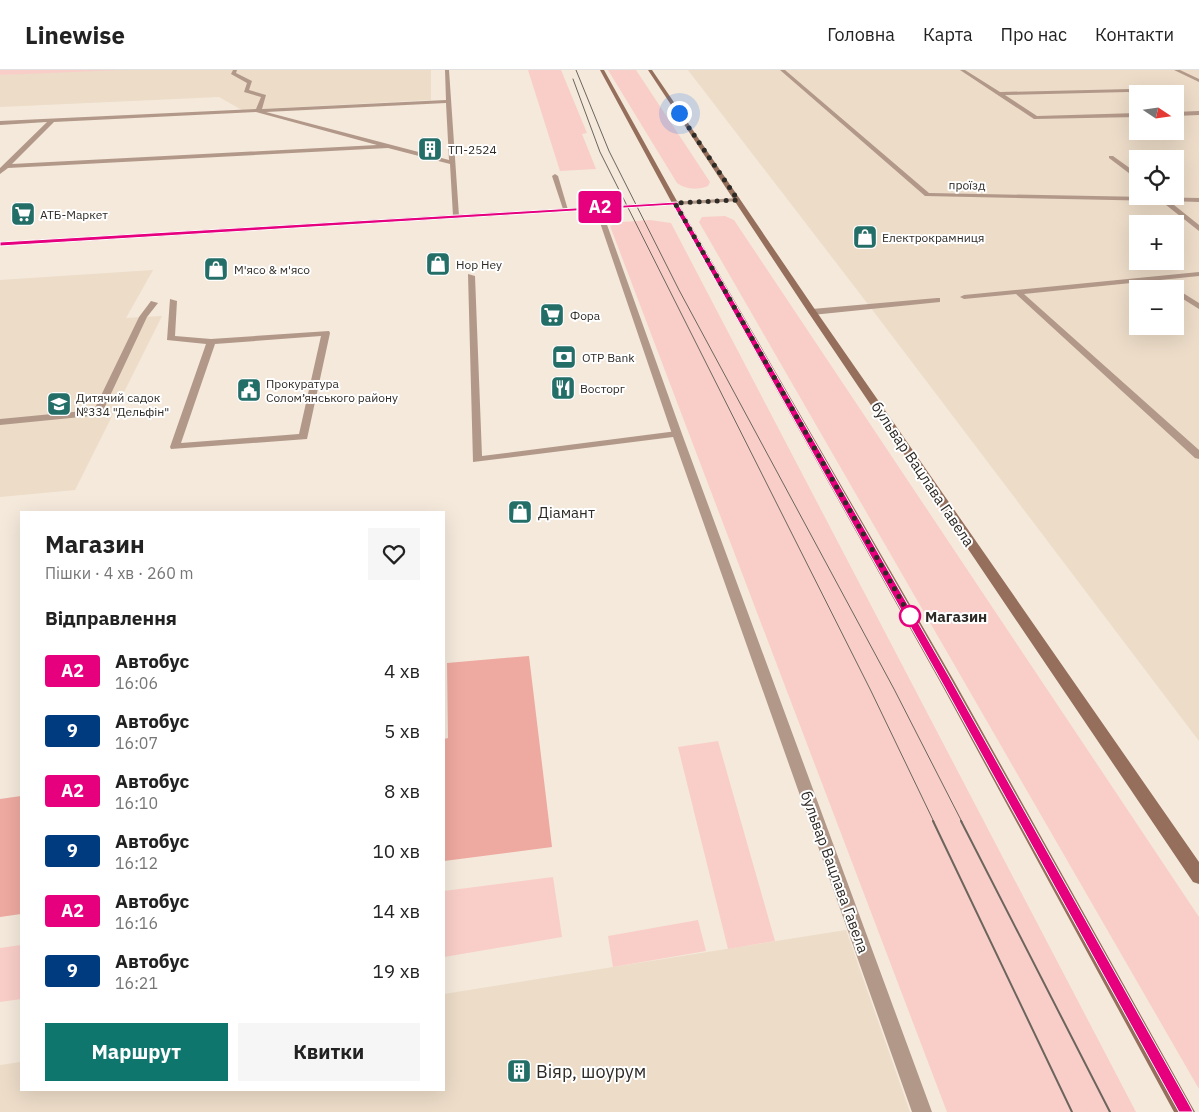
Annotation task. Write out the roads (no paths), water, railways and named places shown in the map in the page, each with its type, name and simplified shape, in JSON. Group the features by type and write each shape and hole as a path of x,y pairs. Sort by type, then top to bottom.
{"main road":[{"path":"602,70 675,203 948,683 1185,1112"},
{"name":"бульвар Вацлава Гавела","path":"650,70 812,312 1199,876"}],"street":[{"path":"234,70 233,73 250,82 246,91 264,96 258,111"},
{"path":"448,70 456,216"},
{"name":"проїзд","path":"782,70 927,195 1129,198"},
{"path":"962,70 1036,118 1129,115"},
{"path":"1176,70 1199,81"},
{"path":"1192,78 1199,77"},
{"path":"999,94 1129,90"},
{"path":"0,123 449,101"},
{"path":"258,111 452,163"},
{"path":"1184,114 1199,113"},
{"path":"0,172 53,120"},
{"path":"7,166 388,146"},
{"path":"1111,157 1129,171"},
{"path":"555,176 566,209"},
{"name":"проїзд","path":"1184,199 1199,200"},
{"path":"0,244 738,200"},
{"path":"1170,205 1199,229"},
{"name":"бульвар Вацлава Гавела","path":"598,208 677,434 922,1112"},
{"path":"964,297 1199,274"},
{"path":"471,276 478,460 677,434"},
{"path":"1018,292 1199,456"},
{"path":"1184,296 1199,307"},
{"path":"812,312 937,300"},
{"path":"173,301 170,338 211,342 326,333 303,437 175,447 211,342"},
{"path":"0,422 98,413 143,317 154,303"}],"tram line":[{"path":"576,70 609,151 679,290 894,689 962,822"},
{"path":"573,79 600,152 871,691 934,822"},
{"path":"933,821 1072,1112"},
{"path":"961,821 1110,1112"}],"place":[{"name":"ТП-2524","path":"430,149"},
{"name":"АТБ-Маркет","path":"23,214"},
{"name":"Електрокрамниця","path":"865,237"},
{"name":"Hop Hey","path":"438,264"},
{"name":"М'ясо & м'ясо","path":"216,269"},
{"name":"Фора","path":"552,315"},
{"name":"OTP Bank","path":"564,357"},
{"name":"Восторг","path":"563,388"},
{"name":"Прокуратура Солом’янського району","path":"249,390"},
{"name":"Дитячий садок №334 \"Дельфін\"","path":"59,404"},
{"name":"Діамант","path":"520,512"},
{"name":"Магазин","path":"910,616"},
{"name":"Віяр, шоурум","path":"519,1071"}]}
